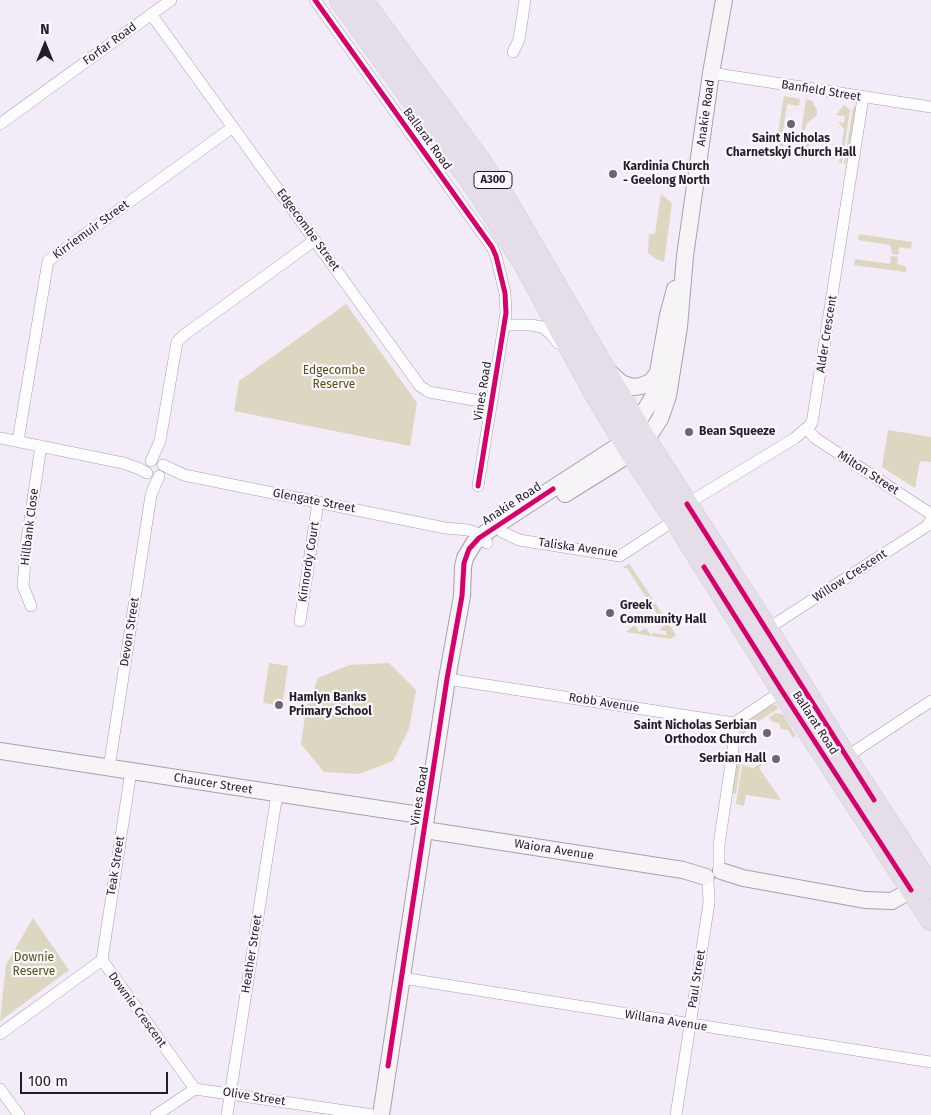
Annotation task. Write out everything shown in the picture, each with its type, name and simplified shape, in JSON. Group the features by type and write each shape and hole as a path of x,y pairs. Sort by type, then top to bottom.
{"highway":[{"name":"Ballarat Road","path":"340,0 478,191 522,260 571,349 635,440 681,512 782,691 925,884"},
{"name":"Ballarat Road","path":"362,0 481,162 532,243 603,367 635,440"},
{"name":"Ballarat Road","path":"681,512 767,629 925,884 931,920"}],"main road":[{"name":"Anakie Road","path":"481,542 502,532 635,440 660,419 668,396 679,327 685,256 711,73 724,0"},
{"name":"Anakie Road","path":"481,542 635,440 654,395 670,307 685,256"},
{"path":"603,367 621,383 633,387 651,382 658,373"},
{"name":"Vines Road","path":"381,1115 447,679 462,596 464,563 481,542"},
{"name":"Chaucer Street","path":"0,751 276,794 426,823"},
{"name":"Waiora Avenue","path":"426,823 683,870 743,878 866,900 892,901 925,884"}],"street":[{"name":"Forfar Road","path":"0,124 171,0"},
{"name":"Ballarat Road","path":"315,0 494,250 505,298"},
{"path":"513,52 519,40 525,0"},
{"name":"Edgecombe Street","path":"151,14 422,388 432,393 491,403"},
{"name":"Banfield Street","path":"711,73 931,107"},
{"name":"Alder Crescent","path":"807,428 812,424 814,416 863,98"},
{"name":"Kirriemuir Street","path":"18,441 48,261 233,127"},
{"name":"Devon Street","path":"109,768 155,469 178,342 184,335 315,240"},
{"name":"Vines Road","path":"478,486 504,325 505,298"},
{"path":"504,325 531,325 542,328 560,344 571,349"},
{"path":"681,512 795,438 807,428"},
{"name":"Milton Street","path":"807,428 815,438 931,514"},
{"name":"Glengate Street","path":"0,438 140,468 155,469 445,528 481,542"},
{"name":"Hillbank Close","path":"31,606 23,586 26,546 41,446"},
{"name":"Kinnordy Court","path":"300,621 318,502"},
{"name":"Taliska Avenue","path":"502,532 519,540 620,556 681,512"},
{"name":"Willow Crescent","path":"767,629 927,526 931,520"},
{"name":"Robb Avenue","path":"447,679 734,723"},
{"path":"734,723 782,691"},
{"path":"846,756 931,701"},
{"name":"Paul Street","path":"676,1115 719,845 733,750 734,723"},
{"name":"Teak Street","path":"102,960 131,771"},
{"name":"Heather Street","path":"227,1115 276,794"},
{"name":"Downie Crescent","path":"0,1034 102,960 195,1089"},
{"name":"Willana Avenue","path":"402,978 931,1062"},
{"path":"0,1089 19,1115"},
{"path":"156,1115 195,1089"},
{"name":"Olive Street","path":"195,1089 373,1115"}],"green space":[{"path":"784,96 800,99 799,106 787,104 782,138 784,139 783,147 776,146"},
{"path":"806,99 813,101 817,115 806,124 801,153 798,155"},
{"path":"844,105 850,110 842,163 839,163 844,129 838,122 844,123 845,116 836,115"},
{"path":"853,107 856,108 856,111 846,164 844,164"},
{"path":"806,143 809,144 809,150 823,155 827,152 833,153 834,148 837,148 836,158 805,154"},
{"path":"661,194 672,203 664,262 648,253 649,234 655,234"},
{"path":"859,234 912,242 911,249 899,247 898,255 892,254 890,245 858,240"},
{"path":"891,256 898,257 897,264 905,266 907,270 905,272 854,265 855,259 890,264"},
{"name":"Edgecombe Reserve","path":"346,304 417,403 410,446 234,411 239,381"},
{"path":"888,430 931,437 931,462 920,461 915,488 882,467"},
{"path":"629,563 676,635 671,639 626,632 635,625 639,632 646,628 651,635 654,633 666,635 666,631 659,630 664,625 627,568 623,568"},
{"path":"269,663 288,666 282,706 263,703"},
{"path":"389,663 416,690 409,729 393,761 359,774 324,772 301,744 306,709 318,678 349,665"},
{"path":"771,705 776,705 779,708 746,729 744,735 741,734 744,723"},
{"path":"776,713 783,714 796,736 793,738 788,730 781,729 779,723 772,722 769,717"},
{"path":"738,754 742,754 736,794 732,793"},
{"path":"743,759 743,765 753,768 761,763 762,765 759,768 781,800 746,795 744,806 736,804"},
{"name":"Downie Reserve","path":"33,918 69,970 0,1021 6,965"}],"cycle path":[{"path":"315,0 492,247 496,256 505,293 506,313 478,486"},
{"path":"388,1066 447,679 462,596 464,563 469,549 479,538 553,489"},
{"path":"687,504 874,800"},
{"path":"704,567 911,890"}],"place":[{"name":"Saint Nicholas Charnetskyi Church Hall","path":"791,124"},
{"name":"Kardinia Church - Geelong North","path":"613,174"},
{"name":"Bean Squeeze","path":"689,432"},
{"name":"Greek Community Hall","path":"610,613"},
{"name":"Hamlyn Banks Primary School","path":"279,705"},
{"name":"Saint Nicholas Serbian Orthodox Church","path":"767,733"},
{"name":"Serbian Hall","path":"776,759"}]}
